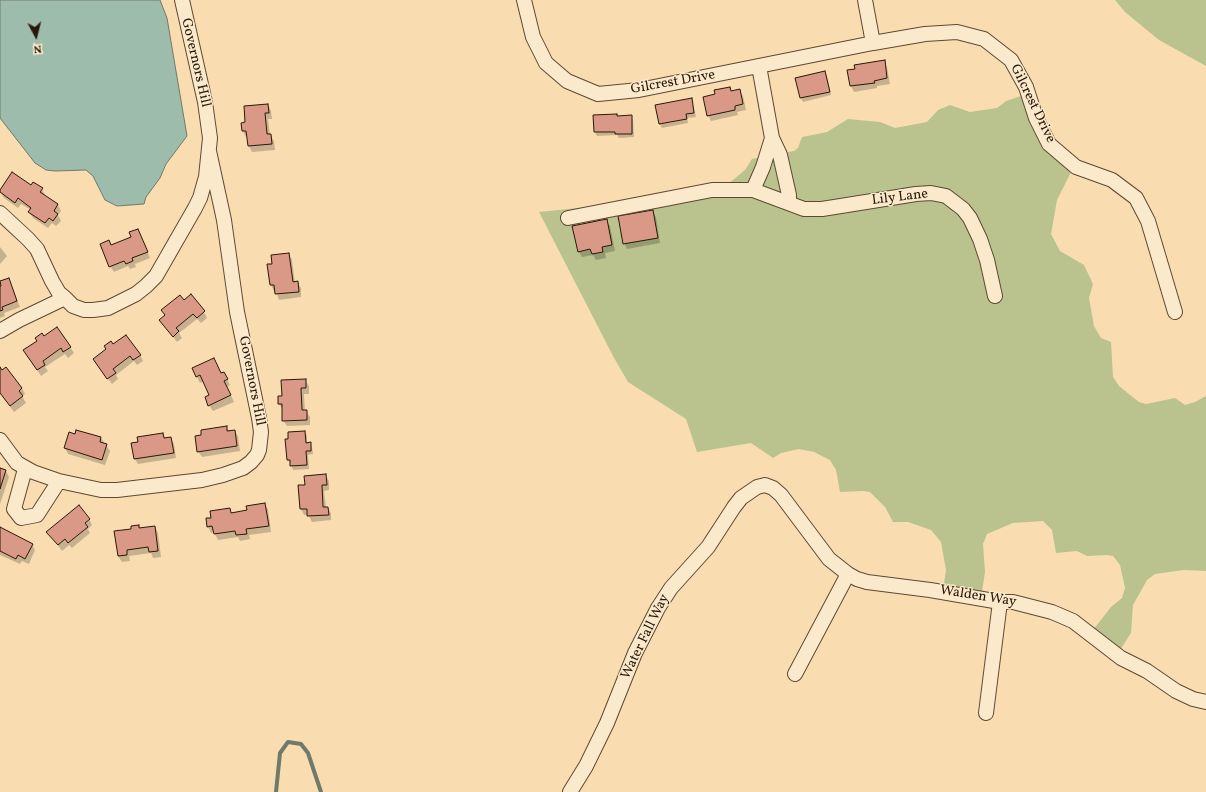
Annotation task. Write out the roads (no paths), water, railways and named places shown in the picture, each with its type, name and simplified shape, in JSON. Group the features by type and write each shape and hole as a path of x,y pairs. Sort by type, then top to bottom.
{"street":[{"name":"Governors Hill","path":"0,212 37,249 59,294 73,306 84,310 108,308 125,300 146,286 156,276 200,198 206,177 209,151 210,138 205,102 182,0"},
{"name":"Gilcrest Drive","path":"524,0 533,37 546,63 567,81 598,94 639,90 925,34 958,32 984,39 1011,60 1026,87 1036,118 1049,144 1076,167 1112,180 1136,198 1148,221 1175,312"},
{"path":"865,0 873,43"},
{"path":"759,66 772,138 780,155 789,194 789,202"},
{"path":"753,190 764,167 772,138"},
{"name":"Governors Hill","path":"0,440 17,463 25,469 59,481 101,490 117,490 202,480 243,468 257,455 259,450 260,432 259,418 234,293 224,220 209,151"},
{"name":"Lily Lane","path":"568,218 712,190 753,190 789,202 804,209 822,209 931,193 946,196 963,209 975,227 986,260 995,296"},
{"path":"0,331 19,320 65,298"},
{"path":"25,469 14,509 21,518 37,515 59,481"},
{"name":"Walden Way","path":"765,484 773,488 781,495 829,559 857,579 867,582 930,590 1000,602 1012,602 1063,616 1073,621 1121,658 1184,695 1206,702"},
{"name":"Water Fall Way","path":"570,792 586,766 607,723 635,652 658,608 671,588 708,547 741,498 765,484"},
{"path":"795,674 848,574"},
{"path":"986,713 1000,602"}],"waterway":[{"path":"276,792 280,753 288,742 301,744 308,753 321,792"}]}
